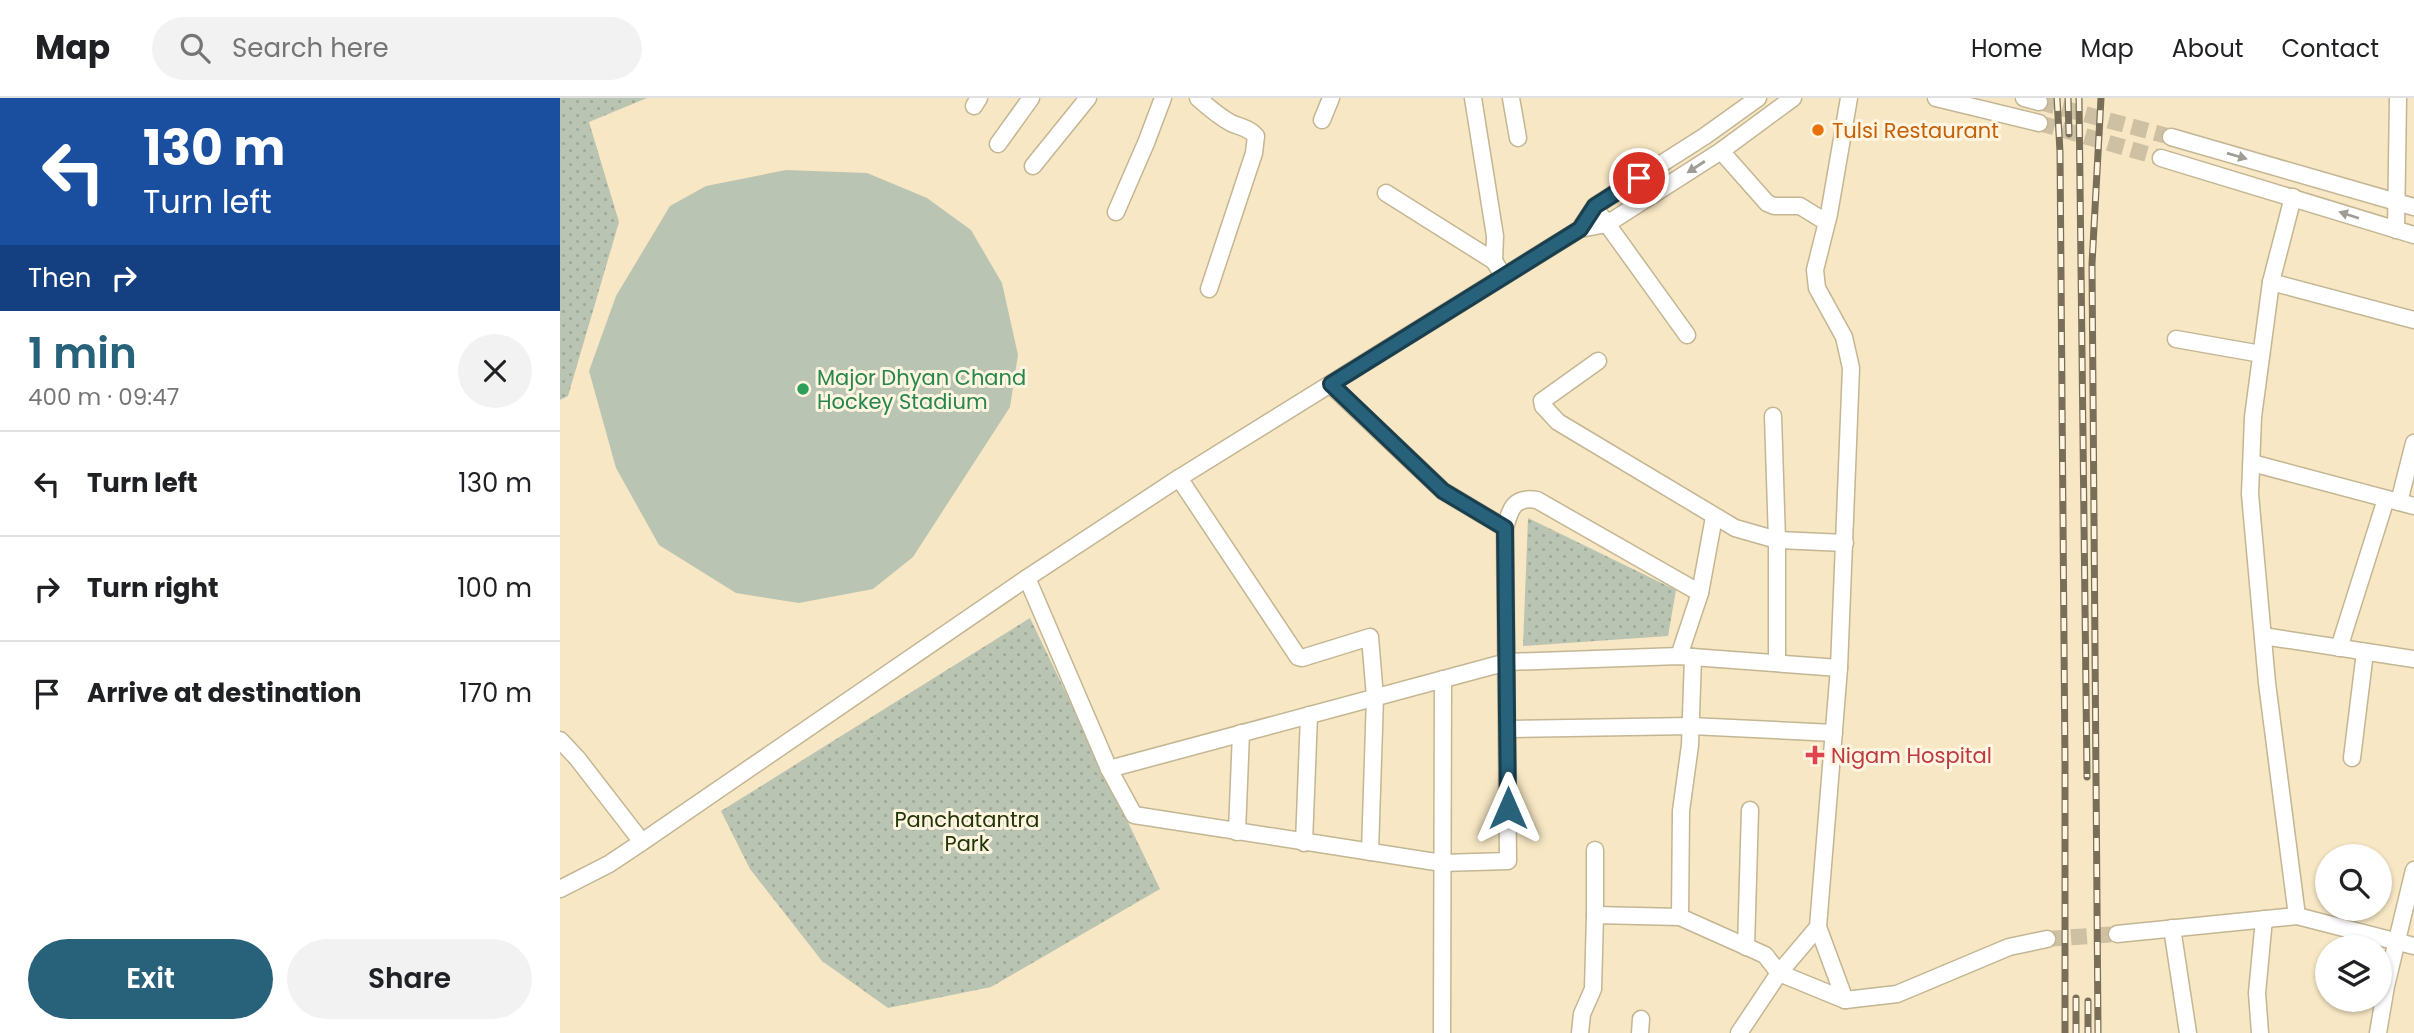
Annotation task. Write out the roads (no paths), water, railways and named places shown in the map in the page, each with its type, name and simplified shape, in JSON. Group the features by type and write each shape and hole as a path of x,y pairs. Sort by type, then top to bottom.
{"street":[{"path":"998,144 1031,98"},
{"path":"1033,166 1088,98"},
{"path":"1116,212 1163,98"},
{"path":"1198,98 1215,113 1256,136 1254,153 1209,289"},
{"path":"1322,120 1331,98"},
{"path":"1473,98 1495,236 1494,261"},
{"path":"1511,98 1518,138"},
{"path":"1580,229 1595,206 1705,136 1758,98"},
{"path":"560,889 609,864 1027,578 1179,478 1580,229 1607,224 1721,151 1793,98"},
{"path":"1845,1000 1818,927 1839,668 1851,368 1844,337 1817,288 1815,278 1849,98"},
{"path":"1936,98 2039,123"},
{"path":"2396,230 2398,98"},
{"path":"2397,119 2414,124"},
{"path":"2171,137 2414,207"},
{"path":"1721,151 1767,203 1774,206 1800,206 1826,222"},
{"path":"2161,158 2414,235"},
{"path":"1386,193 1494,261 1505,278"},
{"path":"2293,197 2271,282 2253,418 2250,494 2281,801 2297,916"},
{"path":"1595,206 1687,335"},
{"path":"2271,282 2414,320"},
{"path":"2176,339 2262,354"},
{"path":"1598,361 1543,400 1542,406 1567,429 1735,528 1777,540 1845,543"},
{"path":"1331,384 1443,491 1505,528"},
{"path":"1773,416 1777,663"},
{"path":"2339,648 2399,502 2414,443"},
{"path":"2252,463 2399,502"},
{"path":"1179,478 1298,657 1306,657 1370,637 1375,697 1370,852"},
{"path":"1027,578 1109,769 1134,815 1442,863 1508,860 1505,528 1509,513 1518,501 1537,500 1700,593"},
{"path":"1679,917 1681,811 1690,745 1686,656 1714,517"},
{"path":"2263,636 2414,660"},
{"path":"2352,758 2365,652"},
{"path":"1109,769 1507,662 1686,656 1839,668"},
{"path":"1442,1033 1443,679"},
{"path":"1304,843 1310,715"},
{"path":"1508,729 1690,726 1834,733"},
{"path":"1237,832 1241,733"},
{"path":"560,740 642,842"},
{"path":"1746,947 1750,810"},
{"path":"1580,1033 1582,1014 1593,989 1595,850"},
{"path":"2378,1033 2414,870"},
{"path":"1595,915 1679,917 1765,955 1779,973 1845,1000 1897,995 2009,947 2047,939"},
{"path":"2117,934 2297,916 2414,946"},
{"path":"2260,1033 2257,993 2264,919"},
{"path":"1739,1033 1779,973 1818,927"},
{"path":"2172,928 2188,1033"}],"tunnel":[{"path":"2039,102 2171,137"},
{"path":"2039,123 2161,158"},
{"path":"2047,939 2117,934"}],"railway":[{"path":"2057,98 2060,152 2065,1033"},
{"path":"2068,98 2069,134"},
{"path":"2079,98 2087,777"},
{"path":"2098,1033 2092,264 2101,98"},
{"path":"2076,998 2076,1033"},
{"path":"2088,1001 2088,1033"}],"place":[{"name":"Tulsi Restaurant","path":"1818,130"},
{"name":"Major Dhyan Chand Hockey Stadium","path":"803,389"},
{"name":"Nigam Hospital","path":"1815,755"}],"park label":[{"name":"Panchatantra Park","path":"967,831"}]}
